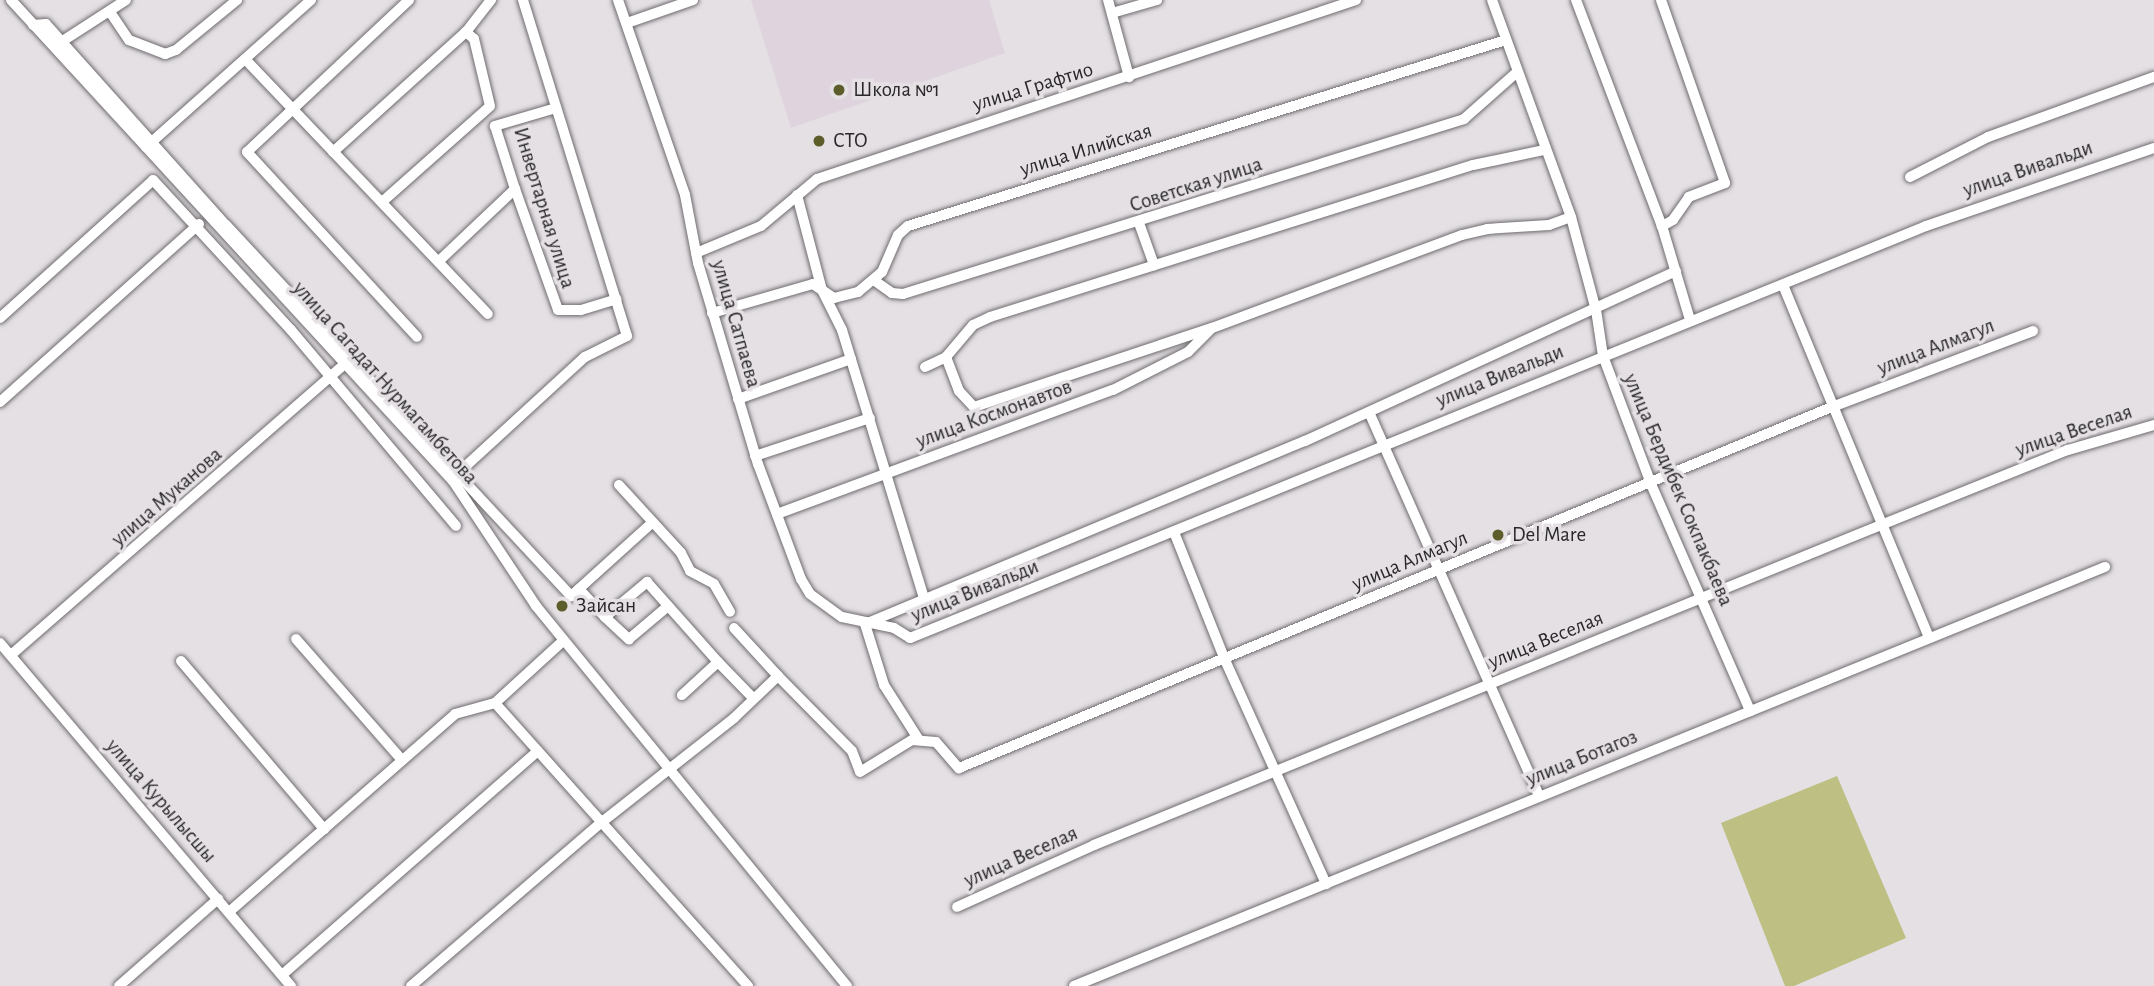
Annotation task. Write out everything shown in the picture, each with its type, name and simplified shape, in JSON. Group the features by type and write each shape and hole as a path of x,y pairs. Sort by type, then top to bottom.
{"street":[{"path":"57,45 126,0"},
{"path":"110,12 129,40 165,54 176,50 237,0"},
{"path":"310,0 147,146 455,476 571,596 653,522"},
{"path":"409,0 247,152 417,337"},
{"path":"333,152 466,32 491,0"},
{"name":"Инвертарная улица","path":"523,0 616,299 581,310 558,310 495,126 556,108"},
{"name":"улица Сатпаева","path":"618,0 685,195 696,253 712,313 755,456 777,514 810,594 842,617 865,624"},
{"path":"627,23 693,0"},
{"path":"1108,0 1129,77"},
{"path":"1112,13 1157,0"},
{"name":"улица Графтио","path":"696,253 761,226 817,179 886,153 1129,77 1356,0"},
{"name":"улица Бердибек Сокпакбаева","path":"1492,0 1544,150 1571,217 1596,310 1602,356 1651,484 1750,711"},
{"path":"1576,0 1662,226 1690,320"},
{"path":"1661,0 1726,183 1689,197 1673,220 1662,226"},
{"name":"улица Сагадат Нурмагамбетова","path":"15,3 33,25 57,45 207,218 344,364 455,476 564,640 754,866 847,986"},
{"path":"382,202 490,106 474,39 466,32"},
{"name":"улица Илийская","path":"875,281 908,226 1506,40"},
{"path":"244,60 488,314"},
{"name":"Советская улица","path":"875,281 892,293 903,294 1139,223 1464,119 1516,73"},
{"path":"1910,177 1988,137 2154,77"},
{"name":"улица Вивальди","path":"865,624 894,628 910,638 1380,444 1994,199 2154,148"},
{"path":"925,367 946,357 972,325 990,317 1473,164 1544,150"},
{"path":"0,317 153,180 331,376 456,526"},
{"path":"439,261 515,189"},
{"path":"797,195 822,290 832,305 851,359 924,598"},
{"name":"улица Космонавтов","path":"946,357 959,391 974,407 1212,328 1462,235 1488,229 1549,225 1571,217"},
{"path":"0,402 207,218"},
{"path":"1139,223 1154,265"},
{"path":"734,628 852,751 860,772 887,753 919,740 884,685 865,624 1369,412 1400,394 1596,310 1676,271"},
{"path":"712,313 813,284 841,298 875,281"},
{"path":"1783,285 1929,638"},
{"path":"455,476 585,357 627,336 616,299"},
{"name":"улица Космонавтов","path":"777,514 1113,390 1188,352 1212,328"},
{"name":"улица Алмагул","path":"919,740 936,742 959,768 1832,407 2033,331"},
{"path":"738,399 851,359"},
{"name":"улица Муканова","path":"10,655 344,364"},
{"path":"1369,412 1380,444 1539,796"},
{"path":"755,456 870,418"},
{"name":"улица Веселая","path":"957,907 1094,845 1881,525 2068,450 2154,425"},
{"path":"619,485 681,553 690,571 713,584 730,612"},
{"path":"1174,531 1225,660 1326,884"},
{"name":"улица Ботагоз","path":"1074,986 2105,566"},
{"path":"605,617 644,582 752,697"},
{"path":"579,589 629,639 668,606"},
{"path":"296,639 402,760"},
{"path":"229,912 455,714 495,703 564,640"},
{"name":"улица Курылысшы","path":"0,643 291,986"},
{"path":"181,661 324,829"},
{"path":"682,695 718,662"},
{"path":"411,986 603,822 734,718 752,697 778,676"},
{"path":"495,703 748,986"},
{"path":"282,975 538,751"},
{"path":"118,986 218,899"}],"shaded area":[{"name":"Школа №1","path":"751,0 989,0 1005,53 791,128"}],"green space":[{"path":"1837,776 1906,938 1794,986 1785,986 1721,823"}],"place":[{"name":"Школа №1","path":"839,90"},
{"name":"СТО","path":"819,141"},
{"name":"Del Mare","path":"1498,535"},
{"name":"Зайсан","path":"562,606"}]}
